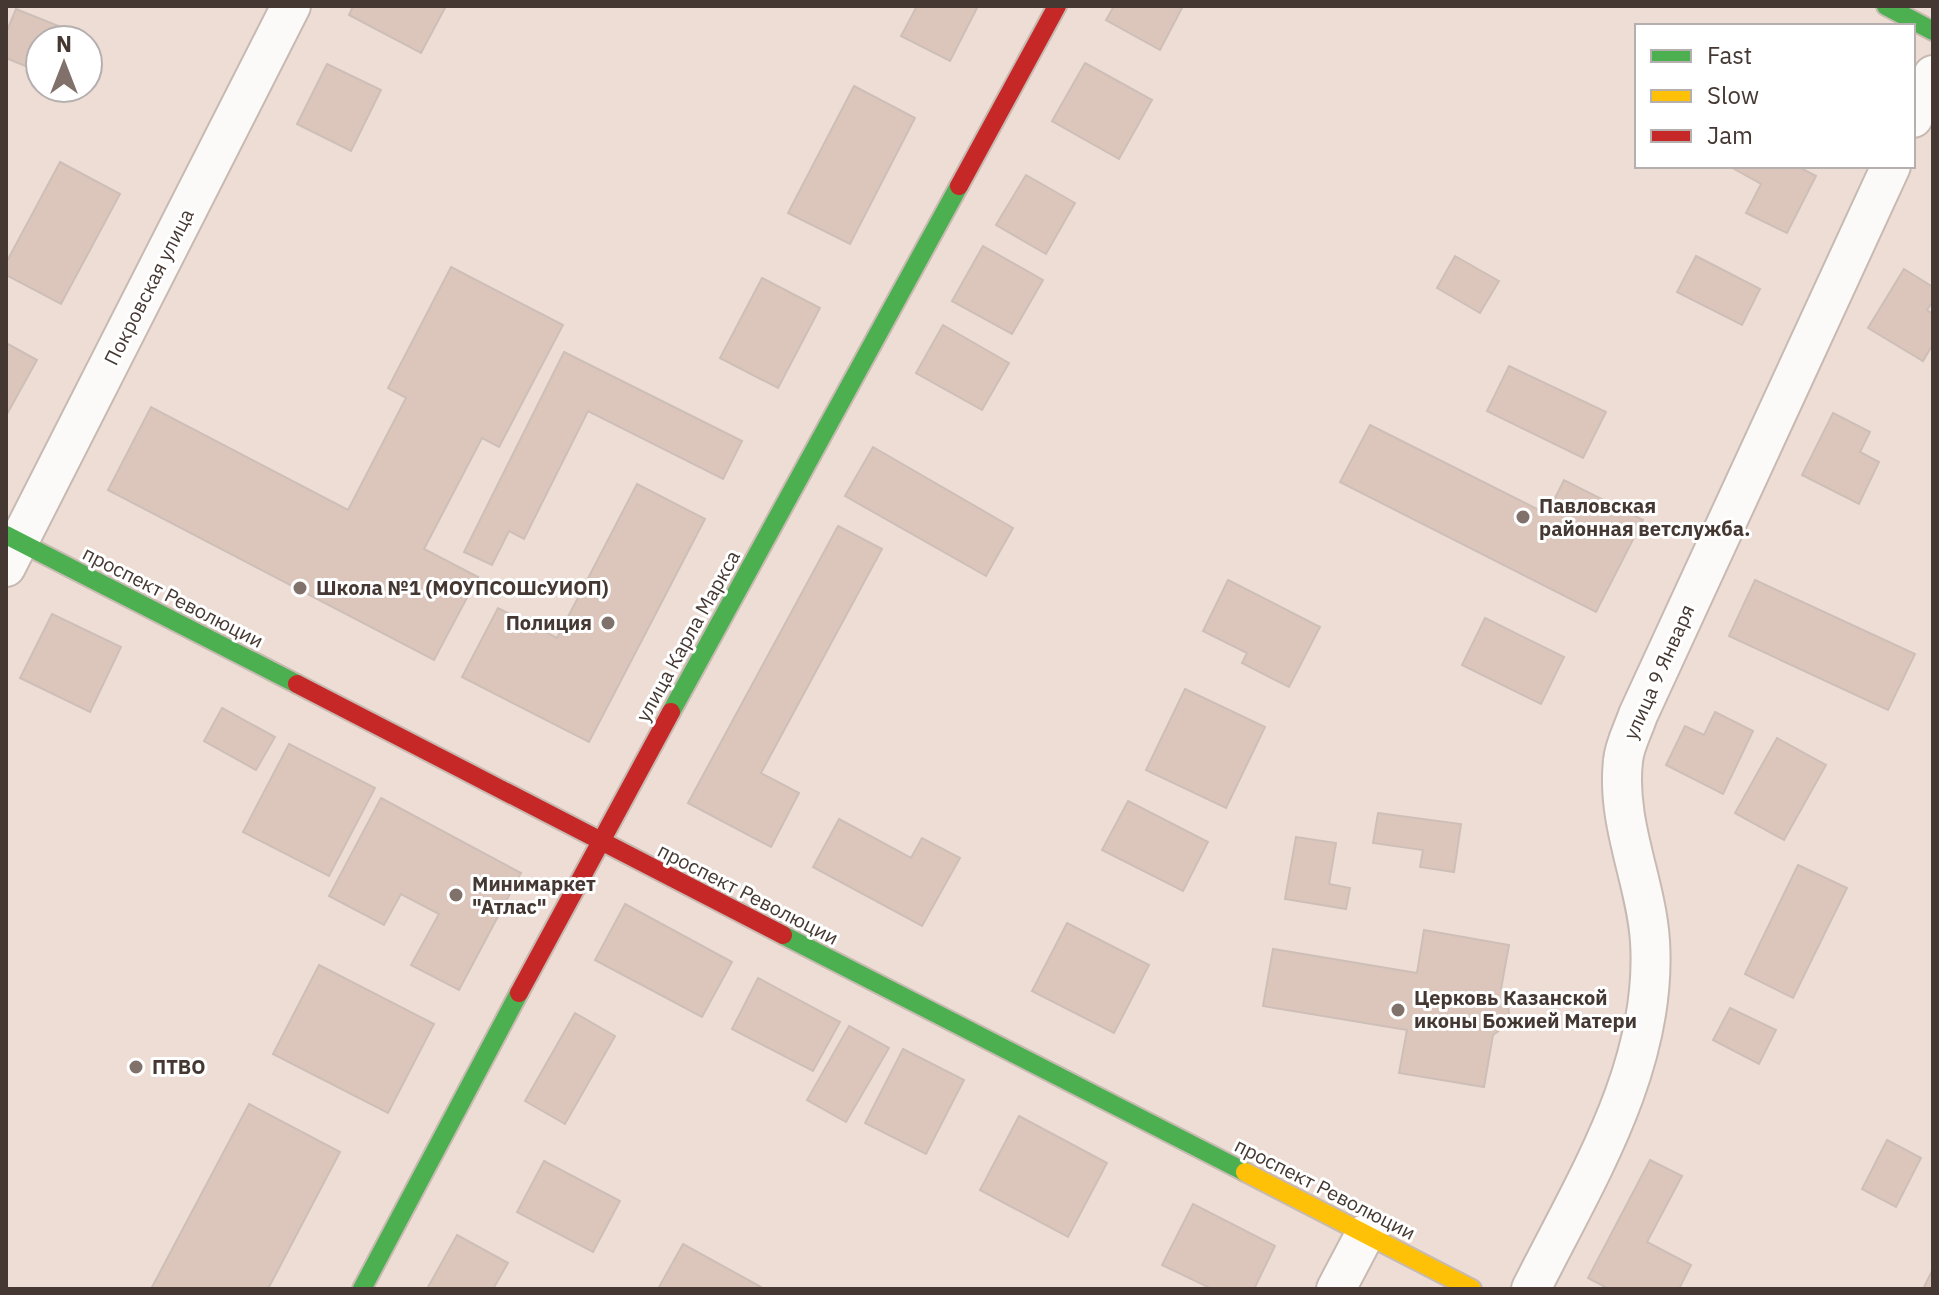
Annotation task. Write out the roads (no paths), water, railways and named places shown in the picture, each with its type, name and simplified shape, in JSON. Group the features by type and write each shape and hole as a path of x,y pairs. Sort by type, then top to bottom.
{"street":[{"name":"Покровская улица","path":"10,548 291,6"},
{"name":"улица Карла Маркса","path":"362,1289 600,842 1057,6"},
{"path":"1886,6 1933,31"},
{"path":"1915,114 1933,75"},
{"name":"улица 9 Января","path":"1531,1289 1610,1132 1645,1020 1650,942 1621,796 1623,758 1638,715 1890,168"},
{"name":"проспект Революции","path":"10,548 600,842 1472,1289"},
{"path":"1336,1289 1365,1234"}],"place":[{"name":"Павловская районная ветслужба.","path":"1523,517"},
{"name":"Школа №1 (МОУПСОШсУИОП)","path":"300,588"},
{"name":"Полиция","path":"608,623"},
{"name":"Минимаркет \"Атлас\"","path":"456,895"},
{"name":"Церковь Казанской иконы Божией Матери","path":"1398,1010"},
{"name":"ПТВО","path":"136,1067"}]}
